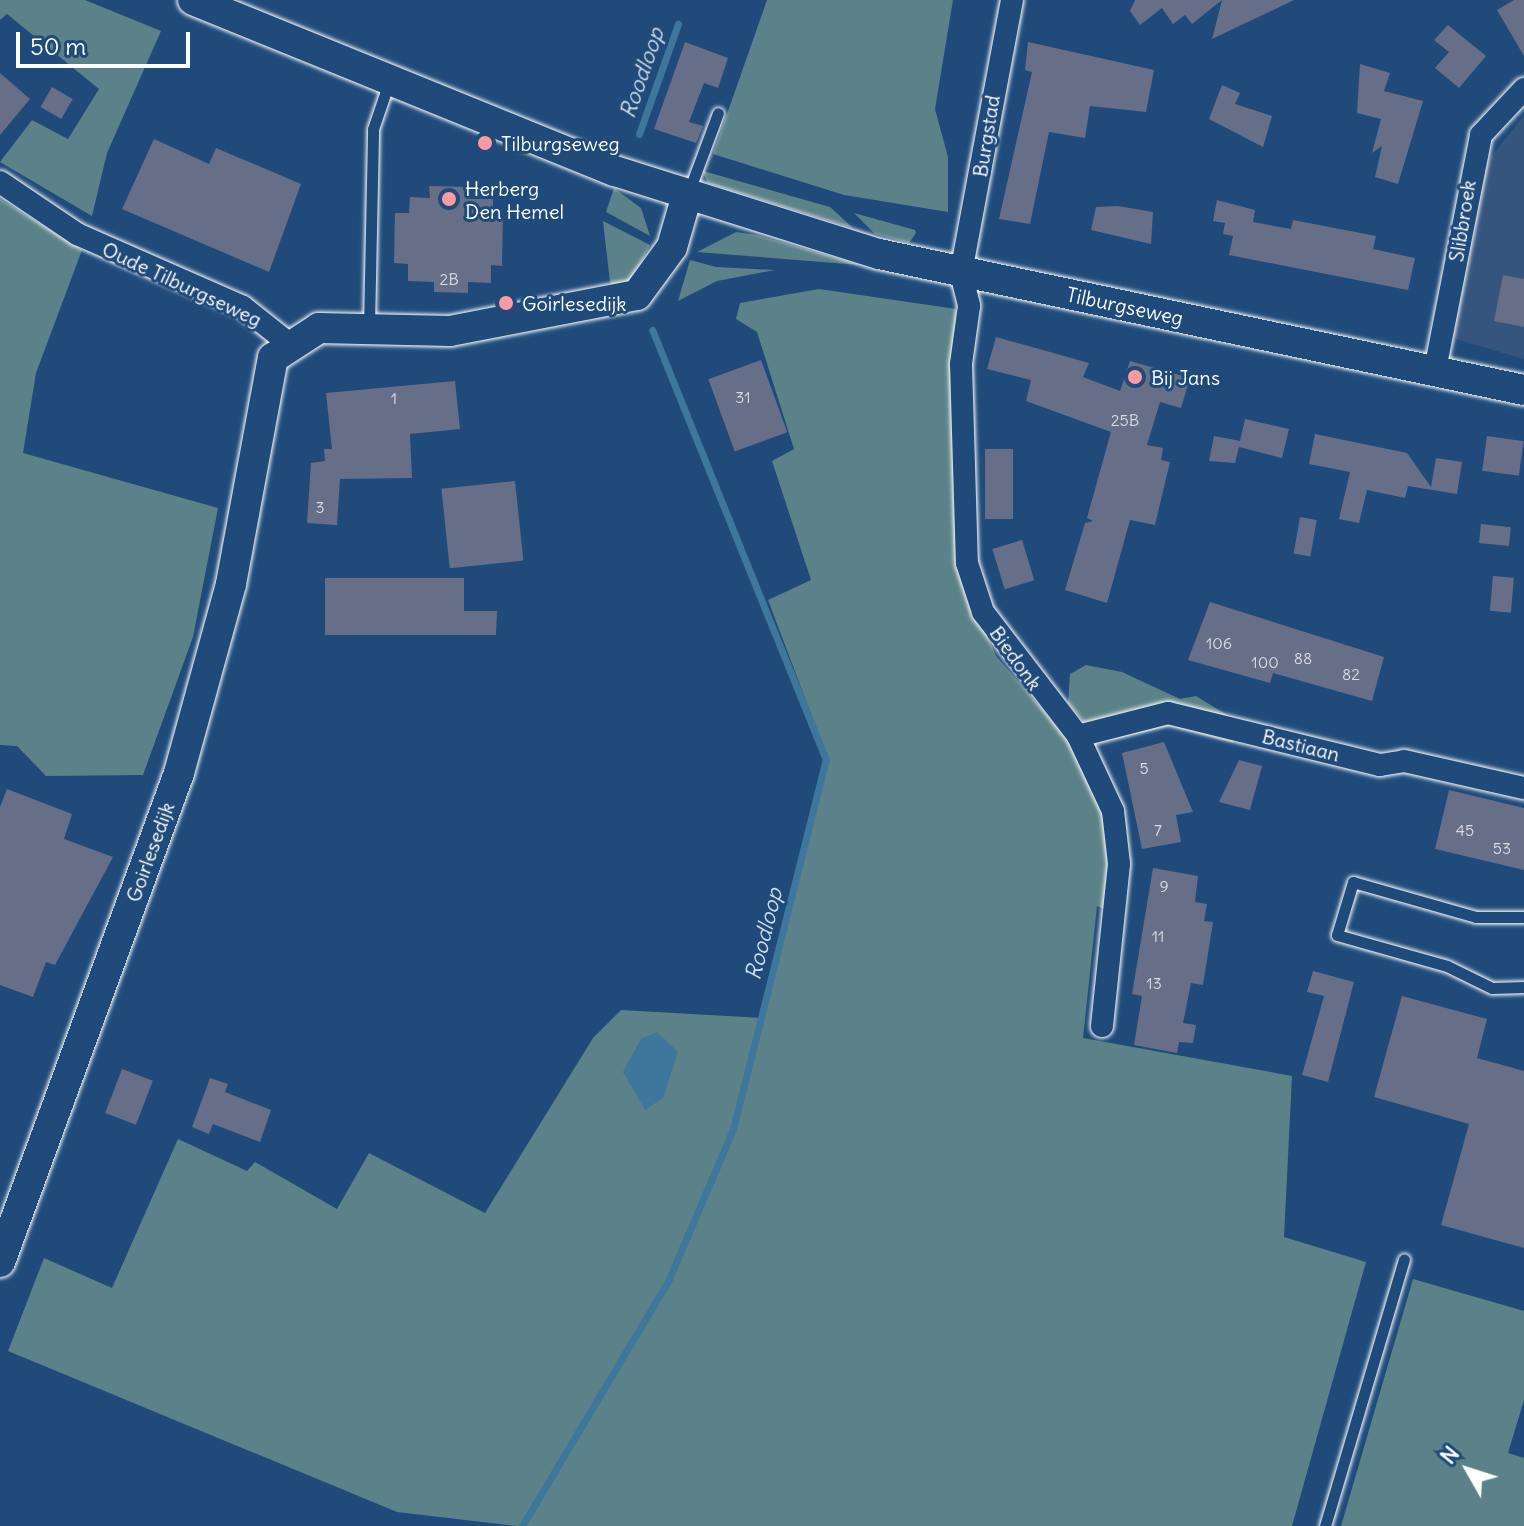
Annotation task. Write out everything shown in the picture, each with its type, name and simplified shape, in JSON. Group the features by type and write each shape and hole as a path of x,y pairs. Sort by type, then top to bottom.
{"street":[{"name":"Tilburgseweg","path":"193,0 389,81 687,195 961,273 1524,390"},
{"name":"Burgstad","path":"961,273 1012,0"},
{"name":"Slibbroek","path":"1435,370 1481,135 1524,89"},
{"name":"Oude Tilburgseweg","path":"0,182 77,234 243,307 287,342"},
{"path":"287,342 319,328 450,331 637,295 672,247 687,195"},
{"name":"Biedonk","path":"961,273 969,306 961,364 970,576 1010,654 1078,736 1104,784 1119,864 1102,1026"},
{"name":"Goirlesedijk","path":"0,1262 179,773 231,584 263,382 287,342"},
{"name":"Bastiaan","path":"1078,736 1168,713 1380,765 1404,761 1524,788"}],"lane":[{"path":"369,329 373,129 389,81"},
{"path":"687,195 718,113"},
{"path":"1524,917 1476,917 1353,882 1337,935 1447,966 1492,988 1524,987"},
{"path":"1325,1526 1404,1259"}],"shaded area":[{"path":"1524,116 1524,359 1445,336 1476,175"},
{"path":"657,1032 678,1052 663,1098 645,1110 623,1072 641,1039"}],"green space":[{"path":"0,0 85,0 161,31 107,153 92,216 0,162 32,120 68,139 99,89 7,14 0,20"},
{"path":"767,0 953,0 935,109 948,157 948,212 844,195 713,154"},
{"path":"703,171 830,207 853,228 707,183"},
{"path":"614,188 641,208 650,236 606,212"},
{"path":"0,199 82,250 36,373 23,453 218,508 193,637 143,775 46,776 17,746 0,745"},
{"path":"854,213 915,230 916,233 909,243 875,234"},
{"path":"603,221 650,245 632,280 611,291"},
{"path":"736,232 757,235 860,265 697,252"},
{"path":"690,260 716,267 775,270 717,281 678,301"},
{"path":"819,289 956,309 956,564 996,656 1075,747 1098,796 1110,849 1109,911 1097,906 1083,1038 1292,1076 1284,1237 1366,1262 1292,1526 517,1526 397,1512 8,1351 44,1258 112,1288 178,1139 247,1171 255,1162 337,1209 369,1153 485,1213 593,1038 621,1010 762,1018 828,759 768,600 811,580 772,461 794,449 757,332 736,319 740,303"},
{"path":"1086,665 1122,672 1180,699 1196,696 1240,723 1233,743 1170,726 1102,742 1068,703 1070,674"},
{"path":"1413,1279 1524,1311 1524,1400 1508,1453 1524,1458 1524,1526 1341,1526"}],"building":[{"path":"1135,0 1222,0 1192,24 1185,15 1173,24 1162,8 1140,25 1130,11"},
{"path":"1222,0 1294,0 1212,39"},
{"path":"1514,0 1524,0 1524,56 1497,10"},
{"path":"1448,25 1486,56 1459,88 1435,68 1449,52 1434,40"},
{"path":"685,42 728,58 718,88 704,83 689,122 703,126 696,143 654,129"},
{"path":"1028,42 1154,70 1146,112 1090,106 1085,138 1049,132 1030,224 999,219 1032,72 1025,70"},
{"path":"1360,64 1390,73 1384,91 1423,101 1398,184 1375,177 1382,146 1372,153 1381,119 1357,113"},
{"path":"0,73 30,99 0,135"},
{"path":"1222,85 1240,93 1235,104 1272,116 1263,147 1209,119"},
{"path":"52,87 73,99 61,119 40,107"},
{"path":"154,139 209,164 216,148 301,184 269,272 122,209"},
{"path":"429,186 470,187 470,199 493,199 493,215 503,215 502,266 491,265 491,283 468,282 468,293 434,292 434,282 408,281 408,264 394,263 395,213 409,213 410,197 430,198"},
{"path":"1217,200 1255,210 1253,222 1291,229 1293,220 1376,236 1373,249 1415,258 1408,290 1229,255 1233,236 1223,234 1225,223 1213,221"},
{"path":"1118,206 1153,212 1151,244 1091,230 1096,207"},
{"path":"1503,275 1524,279 1524,327 1494,321"},
{"path":"996,337 1089,363 1083,377 1120,391 1130,361 1190,378 1181,408 1160,402 1147,445 1163,448 1161,460 1170,462 1155,525 1130,520 1107,603 1065,590 1085,523 1093,521 1087,518 1111,432 1026,401 1031,380 987,369"},
{"path":"761,360 787,432 735,452 708,379"},
{"path":"455,381 460,429 410,434 412,478 340,479 337,525 307,523 311,463 325,461 324,449 332,449 326,393"},
{"path":"1245,419 1289,429 1282,458 1239,447 1235,463 1209,461 1214,436 1240,441"},
{"path":"1315,434 1407,453 1431,487 1436,458 1462,462 1457,494 1408,486 1405,498 1367,490 1359,523 1339,519 1350,472 1309,464"},
{"path":"1487,436 1524,441 1519,476 1482,471"},
{"path":"985,449 1013,449 1013,519 985,519"},
{"path":"515,481 523,561 450,568 441,489"},
{"path":"1300,517 1317,520 1310,556 1294,553"},
{"path":"1481,524 1511,527 1509,546 1479,543"},
{"path":"1022,540 1034,580 1005,589 992,549"},
{"path":"1493,576 1514,578 1511,613 1490,611"},
{"path":"325,578 464,578 464,611 497,611 496,635 325,635"},
{"path":"1210,602 1384,657 1372,701 1273,673 1270,683 1188,660"},
{"path":"1164,742 1193,812 1176,815 1181,842 1142,849 1122,753"},
{"path":"1239,760 1262,766 1250,810 1219,802"},
{"path":"7,789 72,814 64,839 113,857 55,965 46,962 33,997 0,985 0,807"},
{"path":"1449,790 1524,808 1524,870 1435,849"},
{"path":"1153,868 1198,876 1195,902 1207,904 1204,921 1213,922 1203,985 1191,983 1183,1023 1196,1025 1193,1043 1179,1042 1177,1053 1134,1045 1142,996 1132,994"},
{"path":"1313,971 1354,982 1328,1082 1302,1075 1324,996 1307,992"},
{"path":"1402,996 1487,1019 1477,1058 1524,1071 1524,1248 1441,1225 1469,1124 1374,1097"},
{"path":"122,1069 153,1081 136,1125 105,1113"},
{"path":"210,1078 228,1084 225,1092 271,1110 260,1142 213,1124 209,1134 192,1127"}],"waterway":[{"name":"Roodloop","path":"639,134 678,24"},
{"name":"Roodloop","path":"522,1526 669,1279 733,1129 826,760 652,330"}],"place":[{"name":"Tilburgseweg","path":"485,143"},
{"name":"Herberg Den Hemel","path":"449,199"},
{"name":"Goirlesedijk","path":"506,303"},
{"name":"Bij Jans","path":"1135,377"}]}
